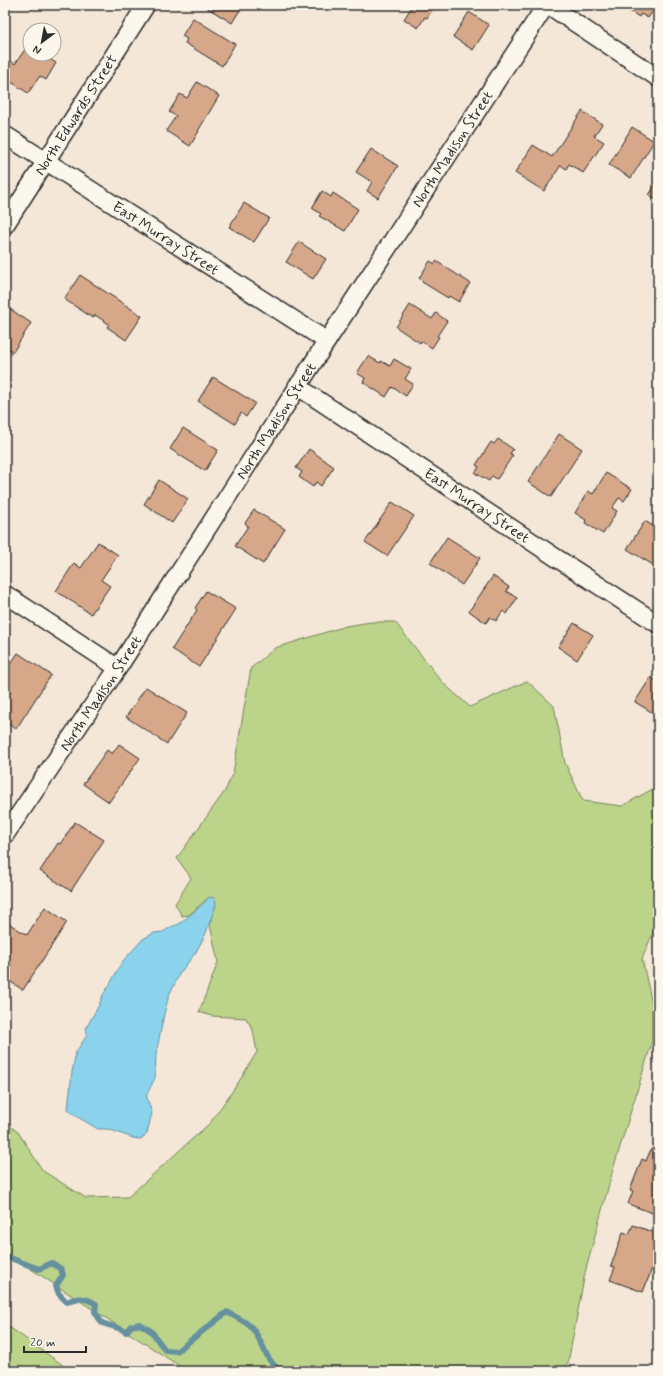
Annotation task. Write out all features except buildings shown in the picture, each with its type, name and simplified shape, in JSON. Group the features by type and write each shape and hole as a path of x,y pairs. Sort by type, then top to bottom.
{"street":[{"name":"North Edwards Street","path":"5,224 146,5"},
{"path":"547,5 658,78"},
{"name":"North Madison Street","path":"5,836 118,668 327,341 547,5"},
{"name":"East Murray Street","path":"5,135 327,341"},
{"name":"East Murray Street","path":"298,386 658,624"},
{"path":"5,594 118,668"}],"green space":[{"path":"371,622 395,622 443,683 470,707 527,681 554,706 565,763 583,801 622,806 658,786 658,921 642,959 652,1004 652,1042 612,1173 585,1273 568,1363 562,1371 187,1371 5,1252 5,1122 18,1132 43,1171 86,1198 128,1197 210,1123 238,1083 257,1052 253,1030 246,1018 212,1016 199,1012 218,962 210,925 216,904 209,897 189,915 182,916 175,904 191,878 177,858 225,791 233,773 251,668 275,648 346,626"},
{"path":"5,1324 71,1371 5,1371"}],"water":[{"path":"209,897 214,898 216,904 206,933 196,952 180,973 169,995 164,1014 156,1054 155,1078 147,1094 152,1113 147,1133 143,1138 139,1139 108,1129 98,1129 76,1116 68,1109 76,1052 87,1035 86,1028 122,962 143,939 154,933 163,932 179,924 202,905"}],"waterway":[{"path":"5,1256 39,1269 52,1263 61,1269 63,1275 56,1286 59,1294 67,1302 78,1298 85,1299 96,1304 95,1312 102,1323 126,1332 131,1326 140,1324 151,1331 165,1350 177,1351 227,1312 251,1327 259,1338 270,1361 280,1371"}]}
